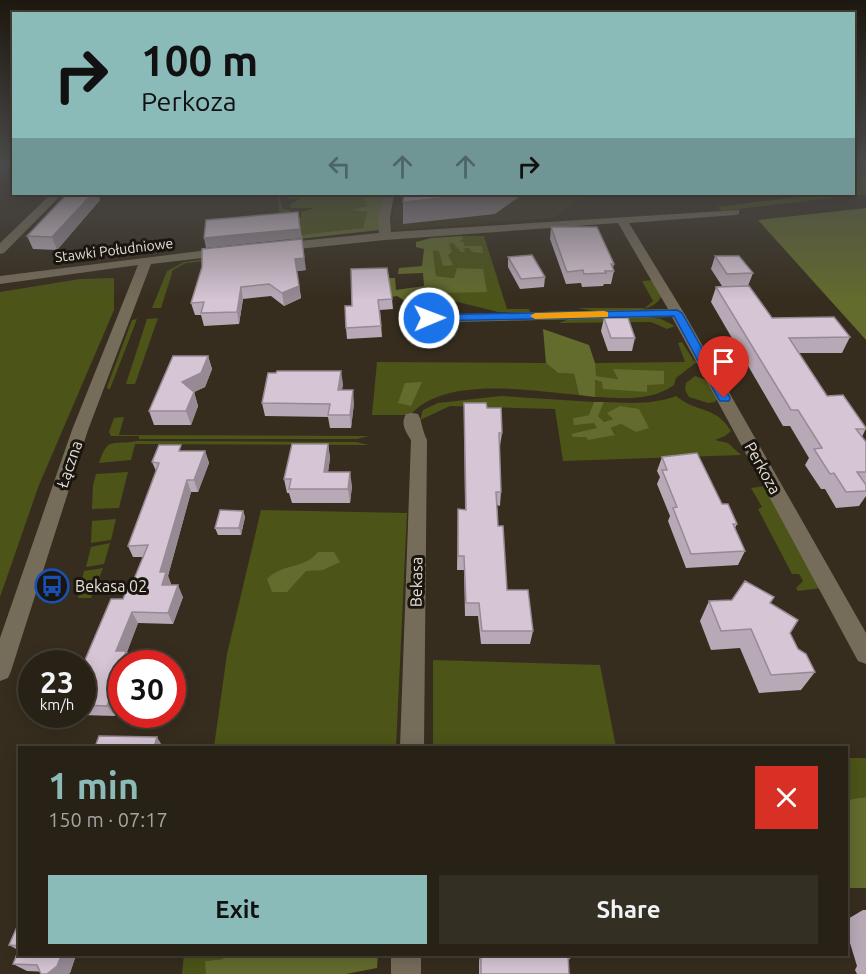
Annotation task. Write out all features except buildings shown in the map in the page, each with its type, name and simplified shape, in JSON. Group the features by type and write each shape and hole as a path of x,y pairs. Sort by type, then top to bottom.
{"street":[{"path":"0,250 41,209"},
{"path":"385,237 386,209"},
{"path":"271,248 385,237 735,212"},
{"name":"Perkoza","path":"622,221 677,313 866,654"},
{"name":"Stawki Południowe","path":"0,280 146,260 237,251"},
{"name":"Łączna","path":"0,671 80,430 146,260"},
{"path":"407,319 677,313"},
{"name":"Bekasa","path":"412,418 412,428 419,440 412,746"},
{"path":"406,956 406,974"}],"shaded area":[{"path":"394,209 565,209 554,218 396,230 390,228"}],"green space":[{"path":"279,209 290,210 291,214 301,218 301,212 310,209 356,209 354,210 367,212 363,228 289,236 281,240"},
{"path":"382,209 379,230 290,240 289,236 363,228 367,212 351,210"},
{"path":"866,209 866,340 758,220"},
{"path":"462,236 484,236 507,309 529,309 530,312 498,312 438,297 432,303 423,302 424,297 439,293 455,278 436,276 433,250 439,250 452,265 448,255 448,244 453,243 462,249 469,248 482,253 456,242 463,239"},
{"path":"462,236 463,239 459,242 463,242 465,246 482,246 483,253 472,252 469,248 463,249 466,252 461,252 453,243 449,244 452,252 448,255 453,265 443,266 439,251 433,250 436,276 454,278 457,268 483,269 487,292 439,293 424,297 423,302 408,303 397,296 385,298 384,278 395,278 396,290 424,286 423,273 398,274 399,268 422,266 424,249 416,247 416,242 431,238"},
{"path":"204,259 204,261 186,263 173,270 161,308 152,308 167,271 184,262"},
{"path":"114,278 114,310 39,485 0,597 0,292 80,279"},
{"path":"655,280 661,297 655,304 646,308 623,312 577,308 645,308 653,301 642,281"},
{"path":"646,317 661,319 675,326 667,329 651,322 559,323 569,319"},
{"path":"158,318 135,384 126,384 147,319"},
{"path":"137,319 110,389 108,389 132,320"},
{"path":"543,329 589,345 595,363 596,376 618,379 613,369 664,371 664,384 647,385 647,392 603,389 602,382 595,380 595,397 579,395 574,374 558,373 546,363"},
{"path":"682,342 694,361 698,361 676,378 674,385 646,397 595,397 595,380 647,392 647,385 613,369 619,379 595,376 595,363 685,362 678,343"},
{"path":"377,362 546,363 558,373 574,374 579,395 513,389 466,390 445,394 426,402 410,415 372,415"},
{"path":"695,376 706,380 718,397 715,402 708,403 689,397 685,390 686,383"},
{"path":"422,382 411,406 398,403 405,383"},
{"path":"501,396 594,402 590,415 573,418 594,423 598,428 574,437 615,434 611,428 621,424 636,432 613,419 604,422 597,416 604,402 649,402 676,396 684,402 719,417 731,431 715,440 728,443 741,455 563,461 555,409 450,406 420,420 423,410 438,403"},
{"path":"594,402 604,402 598,416 604,422 613,419 607,413 620,406 639,409 649,428 636,432 621,424 611,428 615,435 588,440 586,437 573,437 571,434 597,428 594,423 574,425 573,418 589,415"},
{"path":"124,417 119,435 369,436 357,439 139,439 139,436 111,436 109,432 114,418"},
{"path":"137,441 356,442 369,445 135,444 131,460 99,463 105,448 112,443"},
{"path":"128,472 119,508 92,509 96,474"},
{"path":"766,486 821,588 798,591 796,588 803,581 799,574 792,574 758,509 762,507 751,488"},
{"path":"261,510 407,513 396,746 214,746 227,654"},
{"path":"116,519 111,540 91,543 92,521"},
{"path":"110,543 104,564 86,567 91,547"},
{"path":"318,552 334,552 340,562 323,570 306,571 287,592 272,592 267,579 280,570 312,558"},
{"path":"103,568 91,598 78,598 84,571"},
{"path":"433,660 600,665 616,746 433,746"},
{"path":"848,758 866,758 866,797 848,800"},
{"path":"866,797 866,888 848,888 848,800"},
{"path":"184,956 224,956 223,959 206,961 206,974 182,974"},
{"path":"224,956 378,956 377,968 346,974 206,974 205,961 223,959"}],"slow traffic":[{"path":"535,316 604,315"}],"place":[{"name":"Bekasa 02","path":"52,586"}],"route":[{"path":"429,318 677,313 724,398"}]}
